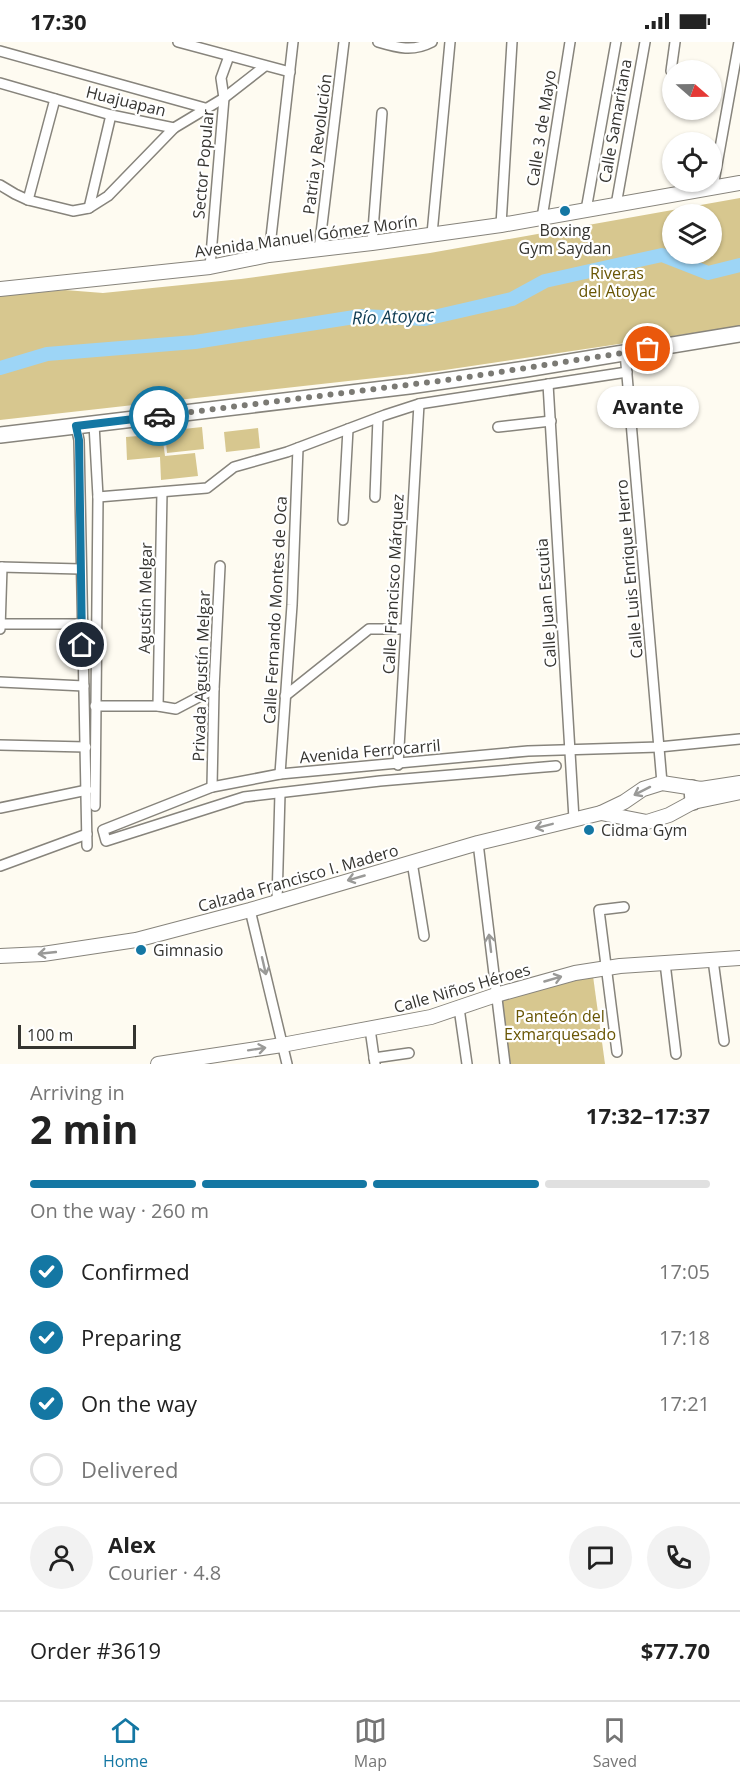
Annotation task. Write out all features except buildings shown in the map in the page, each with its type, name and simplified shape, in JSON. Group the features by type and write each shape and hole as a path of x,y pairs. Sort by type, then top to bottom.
{"main road":[{"name":"Avenida Manuel Gómez Morín","path":"722,186 740,183"},
{"name":"Avenida Manuel Gómez Morín","path":"0,290 210,267 269,255 501,225 686,192"},
{"path":"0,435 398,387 526,369 740,334"},
{"name":"Calzada Francisco I. Madero","path":"0,956 52,953 136,940 478,843 601,813 624,802 643,789 663,783 692,795 740,792"},
{"name":"Calzada Francisco I. Madero","path":"601,813 647,822 669,815 701,789 740,783"},
{"name":"Calle Niños Héroes","path":"158,1064 282,1045 431,1017 496,995 574,973 605,968 740,958"}],"street":[{"path":"178,42 290,72"},
{"path":"269,255 292,42"},
{"name":"Patria y Revolución","path":"319,250 344,42"},
{"path":"378,42 402,49 422,47 432,42"},
{"path":"432,234 450,42"},
{"path":"501,225 512,42"},
{"name":"Calle 3 de Mayo","path":"542,218 570,42"},
{"path":"586,210 616,42"},
{"name":"Calle Samaritana","path":"616,205 645,42"},
{"path":"673,60 675,42"},
{"path":"722,137 739,42"},
{"path":"0,51 205,108"},
{"name":"Sector Popular","path":"210,267 224,98 221,78 229,56"},
{"name":"Huajuapan","path":"1,87 111,115 174,128 224,98 265,66"},
{"path":"28,200 55,99"},
{"path":"372,243 382,113"},
{"path":"89,208 111,115"},
{"path":"0,185 28,200 73,210 89,208 108,196 174,128"},
{"name":"Calle Luis Enrique Herro","path":"625,352 663,783"},
{"path":"98,497 207,488 234,467 298,448 419,404 627,372"},
{"name":"Calle Juan Escutia","path":"548,384 574,819"},
{"name":"Calle Francisco Márquez","path":"398,765 419,404"},
{"path":"375,497 378,418"},
{"path":"498,428 550,421"},
{"path":"94,424 98,497 95,806"},
{"path":"76,426 79,440 87,846"},
{"path":"343,520 348,429"},
{"name":"Calle Fernando Montes de Oca","path":"280,774 292,605 298,448"},
{"name":"Agustín Melgar","path":"158,706 162,492"},
{"name":"Privada Agustín Melgar","path":"212,787 220,566"},
{"path":"0,629 1,567 81,569"},
{"path":"0,624 81,624"},
{"path":"285,696 369,630 405,629"},
{"path":"0,682 84,686"},
{"path":"95,706 158,706 176,709 214,689"},
{"name":"Avenida Ferrocarril","path":"280,793 244,797 106,841 103,830 212,787 280,774 398,765 528,751 659,747 740,739"},
{"path":"0,745 86,747"},
{"path":"277,901 280,793 380,781 555,766"},
{"path":"0,808 87,790"},
{"path":"0,866 87,834"},
{"path":"478,843 505,1064"},
{"path":"412,862 424,936"},
{"path":"617,1052 599,910 624,907"},
{"path":"250,909 287,1064"},
{"path":"713,960 724,1041"},
{"path":"665,963 676,1054"},
{"path":"459,1008 467,1064"},
{"path":"370,1029 375,1061 409,1053"}],"green space":[{"name":"Riveras del Atoyac","path":"740,198 740,326 438,371 0,420 0,296 65,290 103,293 241,279 430,253 662,212 662,264 722,264 722,204 706,204"},
{"path":"202,427 204,449 167,453 165,431"},
{"path":"258,428 260,448 226,452 224,432"},
{"path":"162,434 165,456 195,453 198,476 161,480 160,457 127,460 126,437"},
{"name":"Panteón del Exmarquesado","path":"593,976 605,1064 507,1064 498,1001"}],"waterway":[{"name":"Río Atoyac","path":"0,368 47,354 195,342 361,316 425,319 512,299 545,281 662,255 708,273 740,265"}],"way so far":[{"path":"159,416 455,379 648,349"}],"place":[{"name":"Boxing Gym Saydan","path":"565,211"},
{"name":"Avante","path":"648,349"},
{"name":"Cidma Gym","path":"589,830"},
{"name":"Gimnasio","path":"141,950"}],"route":[{"path":"82,645 79,440 76,426 159,416"}]}
